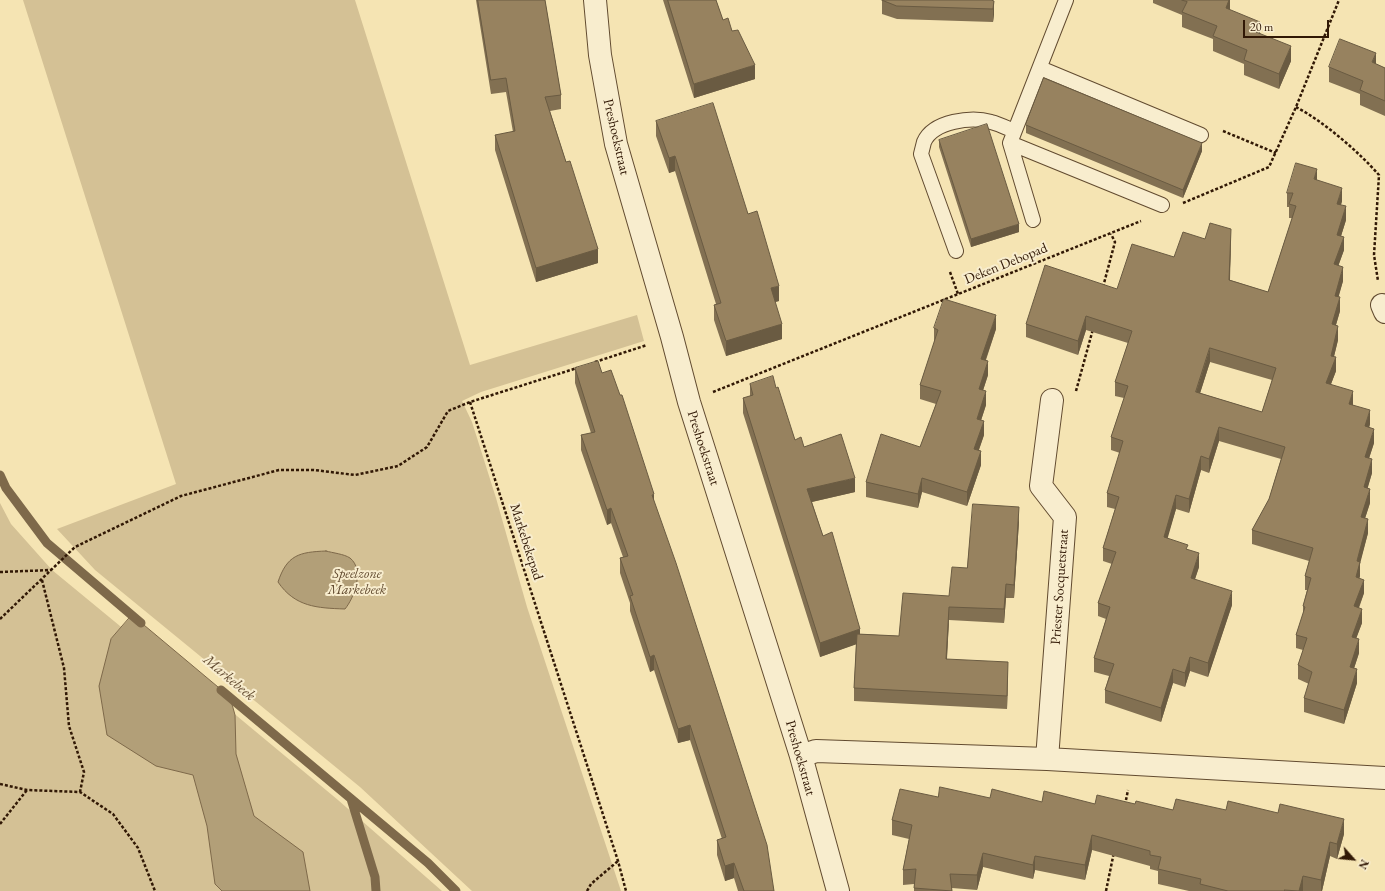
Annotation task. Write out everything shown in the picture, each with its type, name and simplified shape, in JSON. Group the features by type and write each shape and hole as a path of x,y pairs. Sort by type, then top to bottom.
{"street":[{"name":"Preshoekstraat","path":"595,0 600,55 616,144 672,337 689,402 801,756 838,891"},
{"name":"Priester Socquetstraat","path":"1047,759 1064,517 1041,486 1052,400"},
{"path":"801,756 816,751 1047,759 1385,778"}],"lane":[{"path":"1033,220 1012,137 1066,0"},
{"path":"1040,68 1201,135"},
{"path":"956,251 921,154 924,141 937,129 958,120 974,119 991,122 1012,137 1162,205"}],"path":[{"path":"1179,205 1269,167 1296,107 1339,0"},
{"path":"1296,107 1309,114 1368,163 1379,175 1374,255 1384,308"},
{"path":"1201,135 1212,127 1276,153"},
{"name":"Deken Debopad","path":"689,402 1111,234 1145,219"},
{"path":"1103,288 1115,242 1111,234"},
{"path":"1052,400 1075,396 1093,327"},
{"path":"590,363 672,337"},
{"path":"0,619 75,547 181,496 229,482 279,470 314,470 355,475 398,466 428,447 448,411 470,402 582,366"},
{"name":"Markebekepad","path":"470,402 618,861 626,891"},
{"path":"0,572 52,570"},
{"path":"42,580 64,668 69,726 84,772 80,792"},
{"path":"1124,809 1134,764"},
{"path":"0,784 27,790 80,792 113,814 138,848 155,891"},
{"path":"0,824 27,790"},
{"path":"1106,891 1116,846"},
{"path":"587,891 591,884 618,861"}],"green space":[{"name":"Speelzone Markebeek","path":"23,0 355,0 470,365 637,315 644,341 481,392 462,401 472,422 496,498 527,607 621,891 472,891 360,787 95,570 57,529 176,484"},
{"path":"0,503 11,524 52,570 120,626 184,672 338,800 442,891 0,891"}],"shaded area":[{"path":"326,551 350,558 357,569 356,584 352,598 345,609 316,607 299,601 292,597 278,582 286,566 295,557 308,552"},
{"path":"132,615 230,697 235,715 236,754 254,816 303,852 310,891 222,891 215,884 207,826 193,775 156,766 107,735 99,686 111,639"}],"building":[{"path":"478,0 545,0 561,95 545,97 566,162 570,161 598,249 536,268 495,135 515,131 506,78 491,80"},
{"path":"668,0 716,0 723,20 728,18 732,31 738,30 755,65 694,84"},
{"path":"882,0 994,1 993,9 897,6"},
{"path":"1182,0 1229,0 1226,8 1260,22 1256,32 1291,46 1279,74 1244,60 1247,50 1213,36 1217,26 1182,12 1187,2"},
{"path":"1340,39 1376,53 1372,62 1385,68 1385,101 1360,90 1363,81 1329,67"},
{"path":"1044,78 1202,143 1183,190 1026,125"},
{"path":"713,103 748,214 757,211 779,286 771,288 782,324 726,341 714,305 721,303 675,156 669,158 656,121"},
{"path":"987,124 1019,224 971,239 939,140"},
{"path":"1296,163 1317,169 1314,179 1342,188 1337,204 1346,206 1337,235 1344,237 1334,264 1343,267 1335,296 1340,297 1332,324 1338,326 1331,356 1336,357 1326,383 1353,391 1349,404 1370,410 1365,426 1374,429 1365,457 1372,459 1364,487 1370,489 1361,517 1368,519 1357,561 1360,562 1356,577 1364,580 1354,606 1362,609 1352,637 1359,639 1350,667 1357,669 1344,710 1304,698 1312,672 1298,665 1307,638 1296,635 1305,607 1303,606 1311,578 1305,576 1313,548 1252,530 1269,499 1285,447 1219,427 1209,459 1201,456 1189,499 1176,495 1164,537 1188,545 1186,549 1199,553 1191,578 1232,591 1208,663 1190,657 1185,673 1173,669 1161,708 1105,690 1114,664 1094,658 1110,607 1098,603 1116,552 1103,548 1119,497 1107,493 1123,441 1111,437 1128,386 1115,382 1132,331 1086,316 1078,341 1026,324 1045,265 1117,289 1132,244 1174,257 1183,232 1205,239 1210,223 1231,229 1229,280 1268,292 1296,206 1289,204 1293,193 1287,193","holes":["1210,348 1276,368 1262,412 1196,392"]},
{"path":"944,299 996,315 981,359 988,361 979,389 986,391 977,419 984,421 974,449 981,451 967,492 922,478 918,494 866,482 881,434 920,447 941,391 920,385 938,330 934,328"},
{"path":"598,361 602,373 611,370 620,395 622,395 654,494 652,495 676,563 767,845 774,891 744,891 734,863 725,866 717,840 726,837 690,725 678,729 654,655 650,657 630,596 633,595 620,558 628,556 611,508 607,510 581,435 595,432 575,368"},
{"path":"773,376 795,440 801,437 804,447 841,434 855,478 807,489 823,536 832,532 860,629 820,643 743,398 753,395 750,384"},
{"path":"973,504 1019,507 1014,585 1006,584 1004,609 949,607 946,659 1008,662 1007,696 854,688 857,634 899,636 903,593 949,596 952,567 967,568"},
{"path":"940,787 990,798 992,789 1042,802 1044,791 1095,804 1097,795 1135,804 1136,801 1173,810 1176,799 1226,810 1228,801 1278,813 1280,804 1344,819 1337,844 1330,842 1321,880 1303,876 1299,891 1228,891 1200,884 1201,879 1158,869 1161,857 1150,855 1150,851 1092,835 1085,865 1035,856 1033,865 983,853 977,875 950,874 952,891 914,888 916,869 903,870 912,825 892,820 900,789 938,797"}],"waterway":[{"name":"Markebeek","path":"0,475 6,488 47,543 141,623"},
{"name":"Markebeek","path":"221,690 428,863 456,891"},
{"path":"351,799 375,877 376,891"}]}
